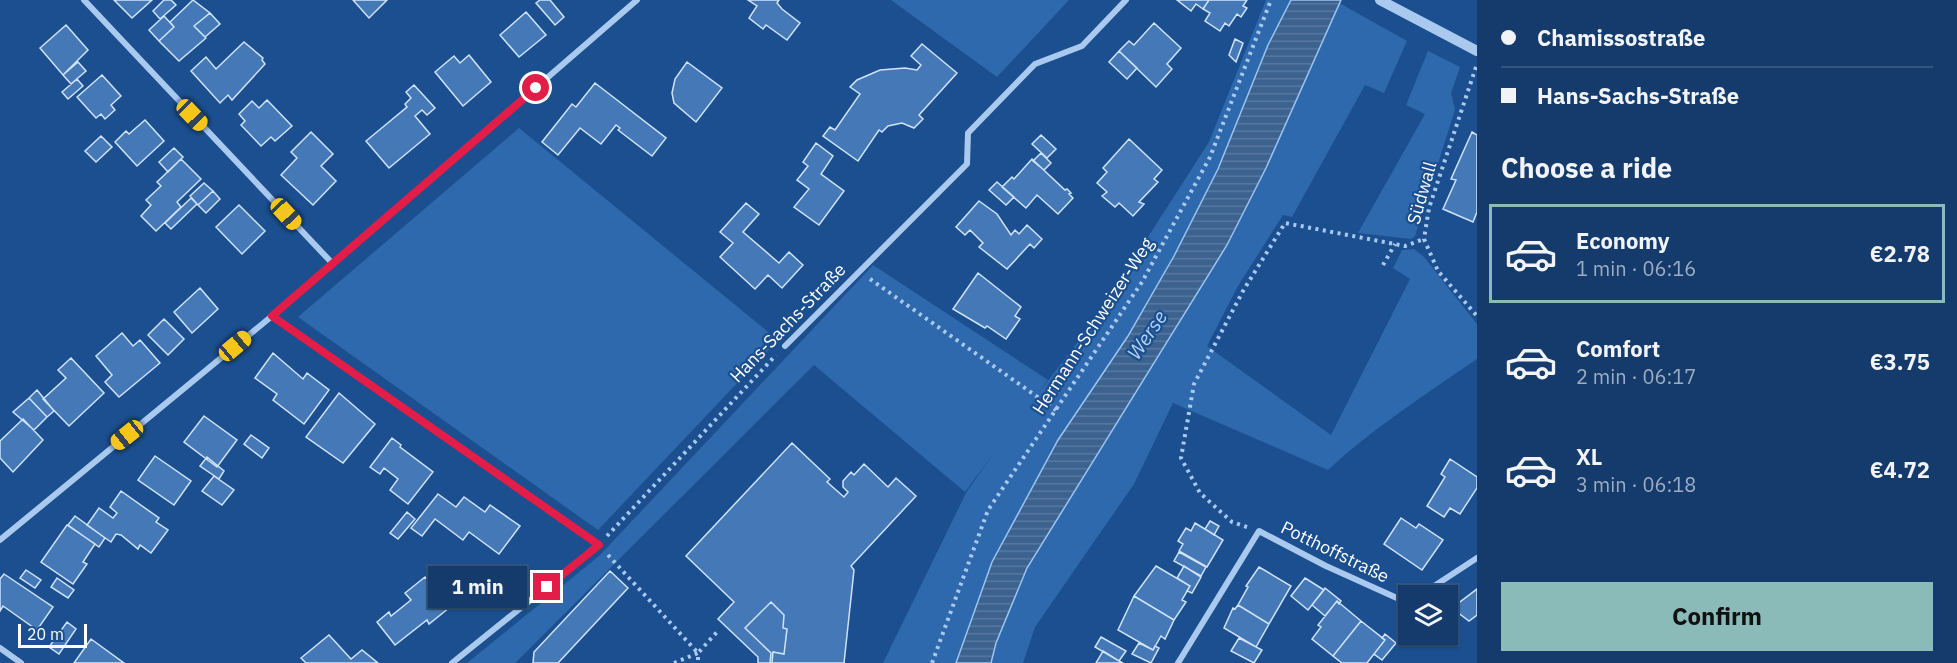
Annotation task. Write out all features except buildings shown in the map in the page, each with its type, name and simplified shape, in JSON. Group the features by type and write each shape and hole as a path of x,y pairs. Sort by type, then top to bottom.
{"street":[{"path":"84,0 332,263"},
{"path":"0,540 272,316 637,0"},
{"name":"Hans-Sachs-Straße","path":"785,346 967,164 968,133 1035,64 1082,46 1126,0"},
{"path":"1380,0 1477,51"},
{"path":"272,316 599,545 452,663"},
{"name":"Potthoffstraße","path":"1178,663 1259,531 1326,566 1398,598"},
{"path":"1436,585 1477,558"},
{"path":"0,648 21,663"}],"path":[{"name":"Hermann-Schweizer-Weg","path":"932,663 988,510 1142,282 1210,158 1271,0"},
{"name":"Südwall","path":"1477,64 1424,226 1424,238 1438,271 1477,316"},
{"path":"1259,531 1232,522 1200,493 1181,458 1194,384 1243,291 1285,223 1405,246 1424,238"},
{"path":"1383,265 1395,244"},
{"path":"858,271 1056,410"},
{"name":"Hans-Sachs-Straße","path":"599,545 785,346"},
{"path":"599,545 698,653 698,663"},
{"path":"674,663 698,653 717,632"}],"shaded area":[{"path":"891,0 1069,0 997,77"},
{"path":"1266,0 1334,0 1407,41 1384,93 1365,85 1292,217 1283,215 1238,286 1207,346 1331,435 1410,279 1393,268 1402,250 1414,249 1424,257 1477,324 1477,359 1381,426 1328,470 1173,403 1134,484 1035,627 1023,663 883,663 966,493 1007,434 1094,321 1209,142"},
{"path":"1428,51 1460,67 1451,93 1455,110 1415,236 1411,239 1358,233 1425,114 1406,105"},
{"path":"519,128 778,340 598,530 298,317"},
{"path":"873,265 1048,380 965,492 814,365 515,663 467,663 599,556"}],"water":[{"name":"Werse","path":"1291,0 1341,0 1266,168 1227,245 1027,568 996,643 991,663 956,663 992,562 1058,440 1128,336 1174,256 1218,169 1268,45"}],"route":[{"path":"536,88 272,316 599,545 547,587"}]}
